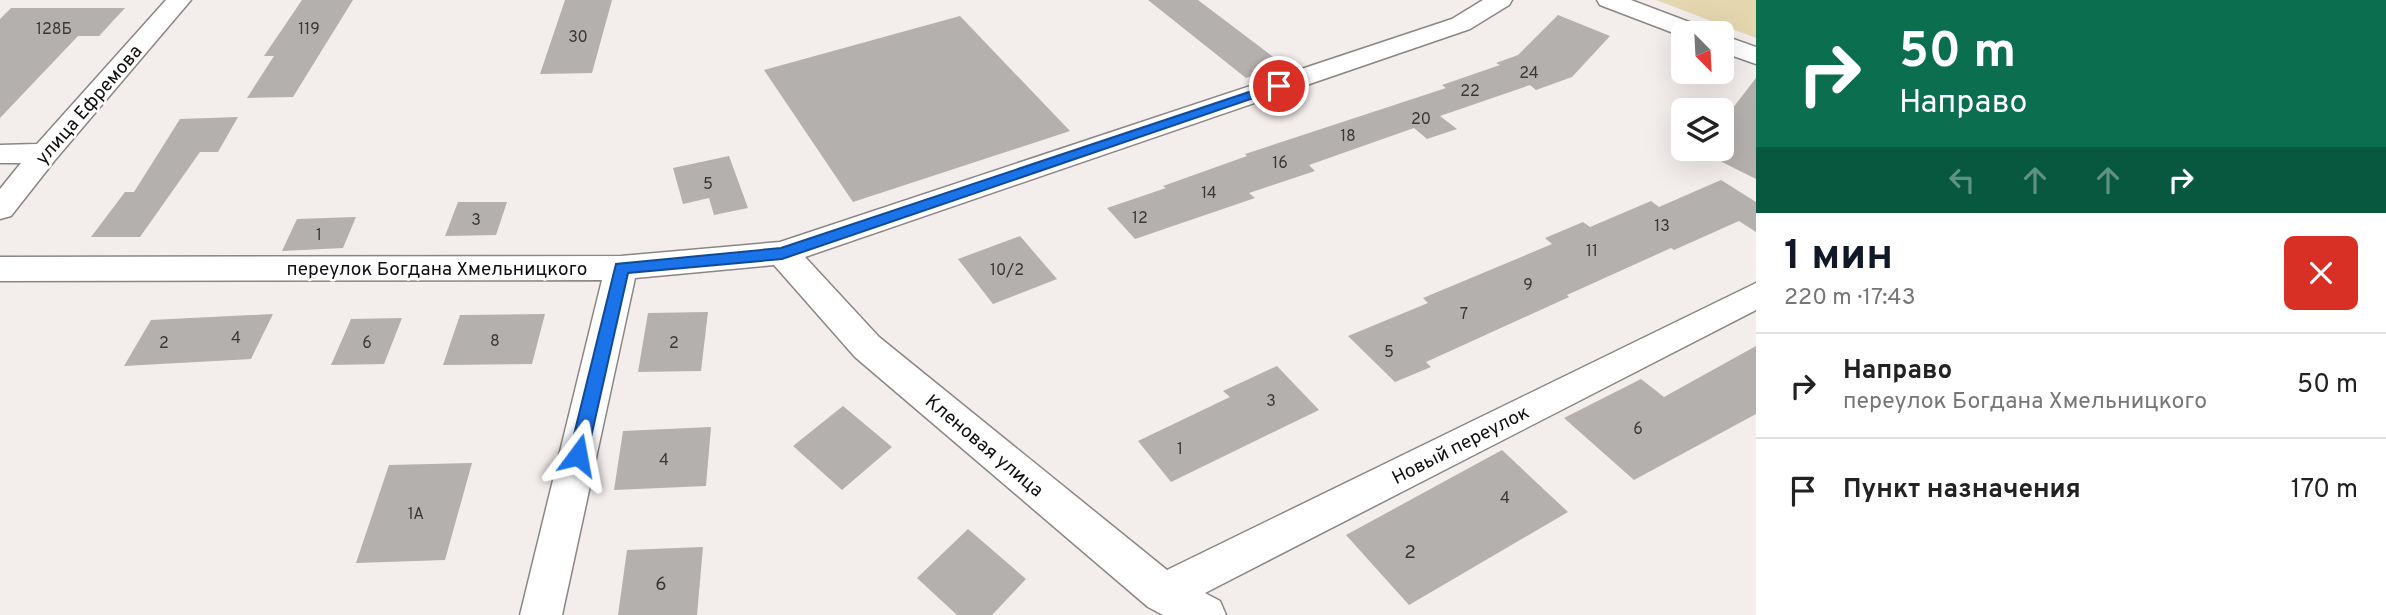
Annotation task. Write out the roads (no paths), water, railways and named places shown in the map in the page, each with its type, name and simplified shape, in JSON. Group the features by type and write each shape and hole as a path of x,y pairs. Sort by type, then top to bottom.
{"street":[{"name":"улица Ефремова","path":"0,209 45,153 179,0"},
{"name":"переулок Богдана Хмельницкого","path":"0,269 621,268 782,253 1461,24 1500,0"},
{"path":"1609,0 1671,24"},
{"path":"1734,48 1756,56"},
{"path":"0,154 45,153"},
{"name":"Кленовая улица","path":"782,253 867,347 1163,593 1205,615"},
{"path":"541,615 621,268"},
{"name":"Новый переулок","path":"1163,593 1756,295"}]}
